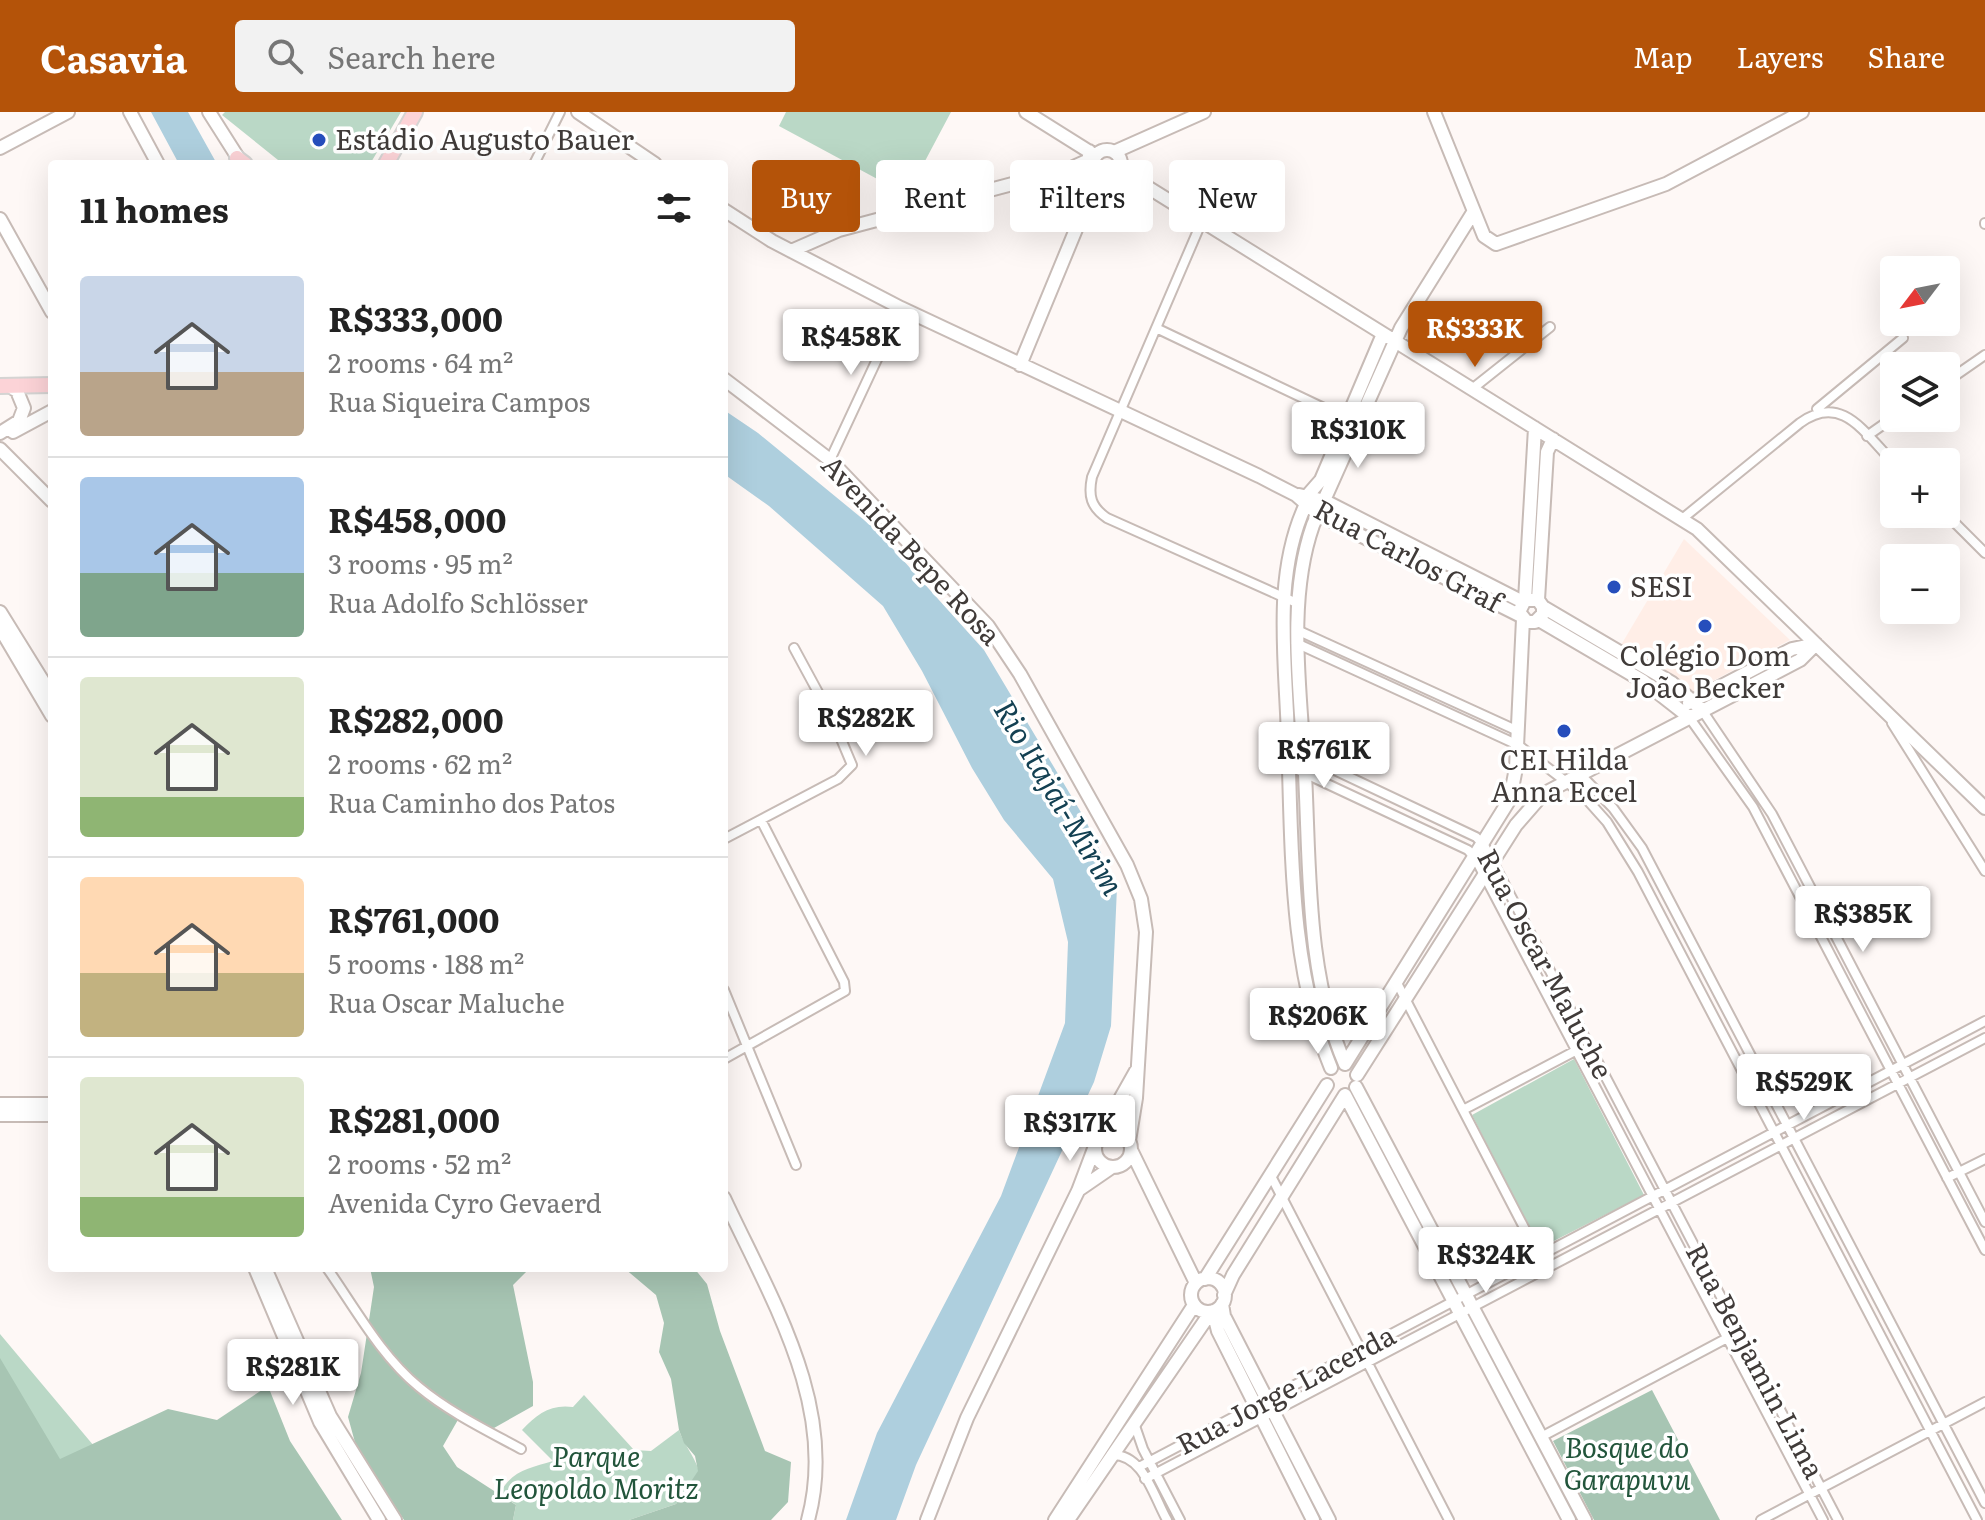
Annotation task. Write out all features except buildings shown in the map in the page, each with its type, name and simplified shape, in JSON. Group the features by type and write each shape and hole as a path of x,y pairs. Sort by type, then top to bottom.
{"main road":[{"path":"0,148 68,112"},
{"path":"130,112 156,160"},
{"path":"209,112 240,160"},
{"path":"388,160 415,112"},
{"path":"578,112 649,160"},
{"path":"1026,112 1091,160"},
{"path":"1098,160 1106,150 1114,152 1204,112"},
{"path":"1434,112 1489,242 1503,242 1666,184 1802,112"},
{"path":"1114,152 1120,160"},
{"path":"791,251 839,230 1010,185"},
{"path":"1194,1305 1191,1296 1272,1178 1327,1085 1331,1068 1317,1027 1303,958 1295,876 1284,598 1291,542 1303,498 1321,480 1395,341 1474,211"},
{"name":"Rua Carlos Graf","path":"728,212 791,251 901,308 1303,498 1325,501 1432,556 1532,602 1614,656 1685,712"},
{"path":"0,219 48,305"},
{"path":"1020,365 1075,232"},
{"path":"1220,232 1708,537 1985,808"},
{"path":"1383,334 1325,501 1306,543 1299,604 1309,874 1317,956 1333,1034 1345,1064 1357,1081 1508,1374 1515,1403 1569,1520"},
{"name":"Avenida Bepe Rosa","path":"728,382 830,460 993,633 1020,674 1127,865 1141,899 1146,932 1130,1145"},
{"path":"5,386 48,385"},
{"path":"0,433 19,421 24,408 17,391 5,386"},
{"path":"48,414 0,446 48,497"},
{"path":"1522,618 1539,620 1532,602 1535,428"},
{"path":"1331,1068 1345,1064 1510,799 1518,745 1522,618 1532,602 1547,452 1553,439"},
{"name":"Rua Carlos Graf","path":"1303,498 1318,514 1522,618"},
{"path":"1360,535 1367,522"},
{"path":"1426,568 1432,556"},
{"path":"0,612 39,683"},
{"name":"Rua Carlos Graf","path":"1539,620 1672,683 1698,705"},
{"path":"0,628 48,696"},
{"path":"1068,1520 1133,1420 1218,1305 1281,1196 1357,1081 1405,997 1492,861 1532,805 1566,779 1792,649 1816,644"},
{"path":"1295,876 1309,874"},
{"path":"1303,958 1317,956"},
{"path":"1333,1034 1344,1040 1362,1037"},
{"name":"Avenida Bepe Rosa","path":"927,1520 967,1418 1078,1191 1098,1141 1137,1068"},
{"path":"1327,1085 1334,1093 1345,1095"},
{"path":"1345,1095 1496,1381 1541,1437 1585,1520"},
{"path":"0,1104 48,1113"},
{"path":"0,1115 48,1113"},
{"path":"1150,1188 1115,1166 1101,1163 1098,1141 1118,1131 1130,1145 1201,1281"},
{"path":"1078,1191 1127,1160 1130,1145"},
{"path":"1400,1201 1413,1194"},
{"path":"728,1207 789,1338 811,1413 817,1477 808,1520"},
{"path":"257,1272 320,1422 379,1520"},
{"path":"267,1272 325,1406 395,1520"},
{"path":"1201,1281 1218,1282 1218,1331 1313,1520"},
{"path":"1194,1305 1218,1305"},
{"path":"1055,1520 1194,1305"},
{"path":"1218,1305 1328,1520"},
{"path":"1496,1381 1508,1374"}],"street":[{"path":"536,160 560,112"},
{"path":"1197,232 1092,477 1090,497 1097,511 1299,604"},
{"path":"830,460 901,308"},
{"path":"1472,389 1550,327"},
{"path":"1156,328 1353,422"},
{"path":"1682,519 1903,338"},
{"path":"1960,372 1985,355"},
{"path":"1810,415 1822,410 1838,412 1880,449"},
{"path":"1867,436 1880,427"},
{"path":"1960,528 1985,553"},
{"path":"1285,631 1299,631 1518,731"},
{"path":"1285,631 1300,645 1518,745 1566,779 1607,822 1638,872 1977,1520"},
{"path":"728,837 838,779 852,765 833,720 794,648"},
{"path":"1384,684 1389,672"},
{"path":"1442,710 1447,698"},
{"path":"1698,705 1764,800 1985,1222"},
{"path":"1685,712 1753,807 1985,1250"},
{"path":"1885,712 1985,871"},
{"name":"Rua Oscar Maluche","path":"1288,748 1476,837 1484,845 1665,1190"},
{"name":"Rua Oscar Maluche","path":"1289,766 1468,850 1475,858 1653,1196"},
{"path":"1579,773 1622,818 1651,866 1985,1503"},
{"path":"1392,814 1399,800"},
{"path":"1753,807 1764,800"},
{"path":"728,1057 836,999 845,987 761,820"},
{"path":"1638,872 1651,866"},
{"path":"1800,896 1811,890"},
{"path":"1679,951 1692,944"},
{"path":"1540,981 1552,975"},
{"path":"1396,981 1545,1268"},
{"path":"1854,1000 1865,993"},
{"path":"728,999 796,1165"},
{"name":"Rua Jorge Lacerda","path":"1469,1301 1539,1256 1985,1021"},
{"path":"1975,1026 1983,1039"},
{"path":"1724,1037 1738,1030"},
{"name":"Rua Jorge Lacerda","path":"1145,1479 1361,1350 1545,1268 1983,1039"},
{"path":"1463,1110 1588,1044"},
{"path":"1636,1164 1648,1158"},
{"path":"1947,1178 1985,1159"},
{"path":"1272,1178 1449,1520"},
{"name":"Rua Benjamin Lima","path":"1665,1190 1838,1520"},
{"name":"Rua Benjamin Lima","path":"1653,1196 1823,1520"},
{"path":"1826,1231 1839,1225"},
{"path":"1689,1265 1701,1259"},
{"path":"330,1272 394,1363 419,1387 452,1411 521,1449"},
{"path":"1865,1307 1879,1300"},
{"name":"Rua Jorge Lacerda","path":"1270,1405 1367,1362 1457,1307"},
{"path":"1541,1437 1739,1332"},
{"path":"1761,1520 1985,1402"},
{"path":"1768,1414 1779,1408"},
{"name":"Rua Jorge Lacerda","path":"1139,1467 1258,1412"},
{"path":"1133,1420 1149,1462 1180,1520"},
{"path":"1110,1455 1124,1454 1139,1467 1167,1520"},
{"path":"1967,1501 1980,1494"}],"shaded area":[{"name":"Colégio Dom João Becker","path":"1684,539 1790,640 1692,692 1621,645"}],"green space":[{"name":"Estádio Augusto Bauer","path":"225,112 401,112 372,160 278,160 222,115"},
{"path":"786,112 951,112 926,160 876,160 876,178 860,170 860,160 842,160 779,126"},
{"path":"1574,1059 1644,1195 1540,1248 1472,1115"},
{"path":"371,1272 526,1272 513,1285 533,1382 533,1406 494,1428 459,1418 443,1446 457,1467 516,1505 513,1520 404,1520 356,1446 348,1417 361,1373 374,1287"},
{"path":"629,1272 697,1272 707,1284 720,1331 765,1451 791,1462 788,1502 771,1520 629,1520 676,1504 698,1471 695,1456 684,1443 679,1430 671,1379 659,1352 664,1323 656,1295"},
{"path":"0,1334 146,1508 0,1520"},
{"path":"0,1358 60,1459 168,1409 217,1420 268,1386 290,1441 342,1520 0,1520"},
{"name":"Bosque do Garapuvu","path":"1652,1390 1720,1520 1594,1520 1553,1441"},
{"name":"Parque Leopoldo Moritz","path":"584,1395 634,1450 651,1451 679,1430 699,1471 676,1504 629,1520 513,1520 516,1505 500,1493 505,1485 522,1471 553,1461 522,1430 544,1411 573,1407"}],"water":[{"path":"151,112 188,112 215,160 177,160"},
{"name":"Rio Itajaí-Mirim","path":"728,413 758,433 875,529 984,650 1085,819 1117,887 1111,1026 1094,1082 916,1465 896,1520 846,1520 877,1433 1001,1196 1065,1023 1068,942 1053,879 1004,820 883,606 769,506 728,477"}],"place":[{"name":"Estádio Augusto Bauer","path":"319,140"},
{"name":"SESI","path":"1614,587"},
{"name":"Colégio Dom João Becker","path":"1705,626"},
{"name":"CEI Hilda Anna Eccel","path":"1564,731"}]}
